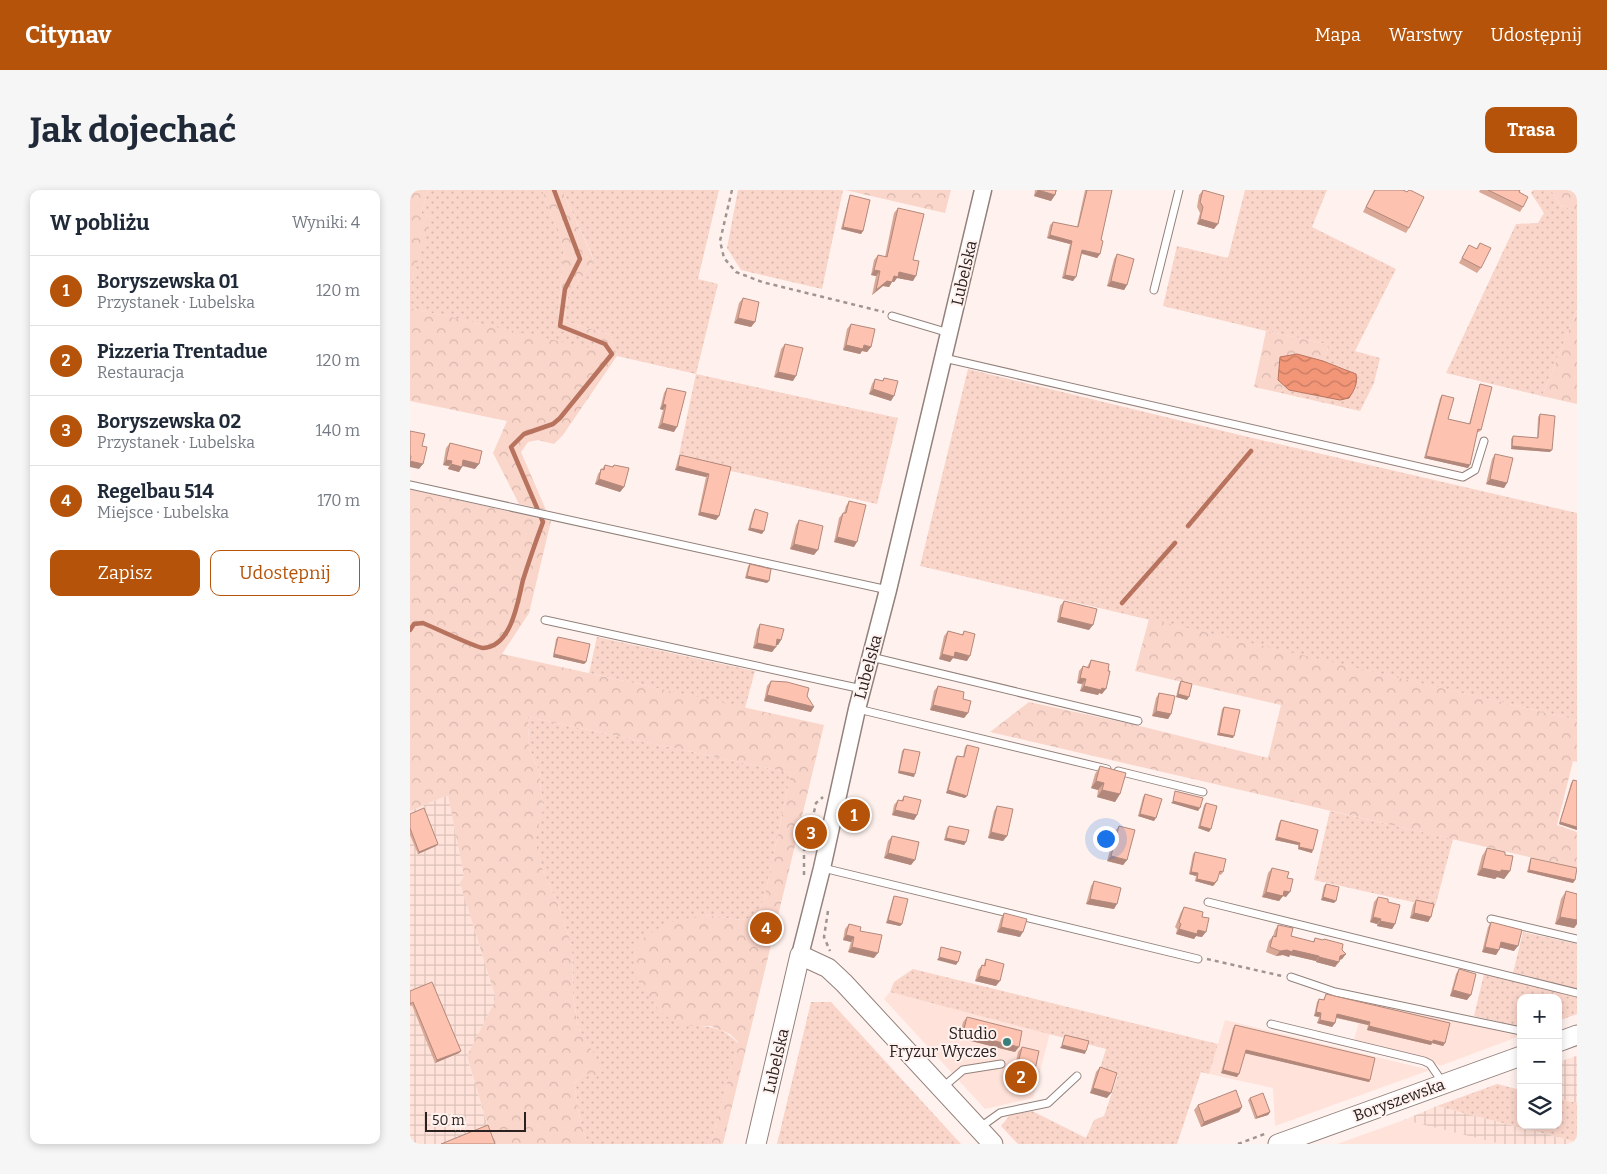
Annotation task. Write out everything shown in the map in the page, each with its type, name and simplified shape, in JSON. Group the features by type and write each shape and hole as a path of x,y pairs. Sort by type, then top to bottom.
{"main road":[{"path":"800,955 820,964 835,974 993,1144"},
{"name":"Lubelska","path":"756,1144 800,955"},
{"path":"1562,1041 1577,1035"},
{"name":"Boryszewska","path":"1278,1144 1517,1057"}],"street":[{"name":"Lubelska","path":"800,955 822,868 857,709 888,590 983,190"}],"lane":[{"path":"1154,290 1179,190"},
{"path":"892,316 950,333"},
{"path":"944,358 1463,477 1475,470 1484,441"},
{"path":"410,485 888,590"},
{"path":"545,620 862,689"},
{"path":"871,657 1138,721"},
{"path":"857,709 1203,792"},
{"path":"822,868 1198,959"},
{"path":"1208,902 1577,992"},
{"path":"1490,919 1577,939"},
{"path":"1291,977 1335,992 1517,1030"},
{"path":"1271,1024 1424,1060 1430,1064 1443,1084"},
{"path":"942,1088 963,1070 1001,1064"},
{"path":"979,1129 1000,1113 1048,1103 1077,1076"}],"path":[{"path":"732,190 720,241 724,258 736,272 762,282 880,310 892,316"},
{"path":"827,905 828,913 824,937 825,943 832,953"},
{"path":"1198,959 1205,958 1291,977"}],"shaded area":[{"path":"448,795 464,876 460,883 496,999 467,1057 493,1144 410,1144 410,811"},
{"path":"890,992 1050,1033 1033,1098 985,1109 884,999"},
{"path":"1365,999 1517,1035 1517,1037 1440,1066 1423,1057 1354,1040"},
{"path":"1225,1020 1430,1070 1275,1126 1273,1088 1209,1074"},
{"path":"1577,1056 1577,1103 1562,1100 1562,1061"},
{"path":"1437,1106 1517,1127 1517,1129 1526,1129 1577,1142 1577,1144 1501,1144 1404,1120"},
{"path":"1404,1120 1501,1144 1337,1144"}],"green space":[{"path":"410,190 428,190 421,214 432,217 410,286"},
{"path":"428,190 542,190 564,249 557,327 595,342 594,350 410,308 410,286 431,217 421,214"},
{"path":"542,190 562,190 592,256 593,262 568,296 564,321 611,335 617,356 563,435 554,444 538,440 528,442 521,452 546,510 519,504 493,453 507,421 410,401 410,308 594,349 595,342 557,327 564,249"},
{"path":"562,190 719,190 698,279 718,284 696,374 617,356 611,335 564,321 568,296 593,262 592,255"},
{"path":"738,190 843,190 822,289 741,270 727,248"},
{"path":"845,190 951,190 945,213"},
{"path":"1245,190 1327,190 1312,227 1396,269 1355,351 1380,358 1374,383 1360,411 1281,393 1283,385 1289,390 1340,400 1346,369 1323,361 1328,349 1326,344 1163,306 1177,246 1228,258"},
{"path":"1533,190 1551,190 1560,205 1577,211 1577,310 1542,396 1446,373 1516,224 1538,223 1544,213 1531,193"},
{"path":"1551,190 1577,190 1577,211 1560,205"},
{"path":"1577,310 1577,404 1542,396"},
{"path":"1266,331 1326,344 1328,349 1323,361 1297,354 1278,380 1283,385 1281,393 1254,387"},
{"path":"968,369 1244,436 1577,513 1577,720 920,566"},
{"path":"696,374 898,418 877,504 678,459"},
{"path":"410,489 551,521 529,613 502,654 824,725 723,1144 711,1144 738,1042 730,1034 711,1026 681,1026 660,1012 637,979 632,955 639,941 666,923 704,915 741,920 756,917 764,899 791,773 528,717 529,748 539,771 543,809 535,840 542,868 559,907 572,946 573,994 578,1027 604,1071 593,1076 584,1073 574,1084 581,1125 588,1144 493,1144 467,1056 496,999 460,883 464,876 448,795 410,811"},
{"path":"1149,619 1577,720 1577,762 1573,761 1557,825 1577,832 1577,868 990,732 1029,702 1140,726 1268,758 1281,705 1135,671"},
{"path":"597,637 755,671 745,708 589,673"},
{"path":"528,717 791,773 764,899 756,917 741,920 704,915 681,1026 712,1027 725,1032 738,1043 711,1144 588,1144 581,1125 574,1084 584,1073 603,1071 578,1027 573,994 572,946 559,907 542,868 534,840 543,809 539,771 529,748"},
{"path":"1330,811 1453,839 1435,907 1314,880"},
{"path":"1523,932 1577,944 1577,989 1513,973"},
{"path":"913,969 1218,1044 1209,1074 1201,1072 1177,1144 1018,1144 1001,1126 1010,1115 1032,1111 1086,1138 1094,1120 1104,1116 1118,1075 1100,1068 1106,1049 890,992 894,982"},
{"path":"1484,974 1577,997 1577,1014 1562,1020 1562,994 1517,994 1517,1026 1474,1016"},
{"path":"811,1002 831,1002 961,1144 777,1144"},
{"path":"1497,1084 1517,1089 1517,1127 1437,1106"},
{"path":"1562,1100 1577,1103 1577,1142 1526,1129 1562,1129"}],"water":[{"path":"1297,354 1323,361 1356,374 1356,384 1349,398 1340,400 1289,390 1278,380 1280,357"}],"building":[{"path":"1038,190 1056,190 1055,195"},
{"path":"1087,190 1112,190 1101,240 1103,241 1100,254 1082,250 1076,277 1065,275 1072,241 1050,235 1053,222 1078,227"},
{"path":"1203,190 1224,196 1218,224 1200,219 1203,207 1200,202"},
{"path":"1375,190 1403,190 1407,192 1410,190 1424,197 1409,228 1366,207"},
{"path":"1488,190 1520,190 1519,192 1528,197 1523,207"},
{"path":"850,195 870,200 863,231 843,227"},
{"path":"898,208 924,214 913,260 919,261 916,276 899,272 898,277 894,276 892,282 887,281 876,290 880,271 874,270 878,255 887,257"},
{"path":"1480,243 1491,248 1481,268 1462,258 1469,245 1477,249"},
{"path":"1117,254 1134,259 1127,285 1111,281"},
{"path":"743,298 759,302 755,322 738,318"},
{"path":"851,324 875,329 871,347 864,345 863,349 846,345"},
{"path":"785,344 803,348 796,376 778,372"},
{"path":"884,378 898,381 894,396 873,389 875,379 883,381"},
{"path":"1480,384 1492,387 1481,430 1478,429 1470,465 1426,456 1442,395 1454,398 1448,419 1470,424"},
{"path":"667,388 686,392 677,427 662,423 666,405 663,404"},
{"path":"1540,414 1555,416 1552,450 1512,446 1513,436 1538,438"},
{"path":"410,431 425,434 422,446 427,447 423,464 410,461"},
{"path":"450,443 482,451 479,464 463,460 462,467 451,464 452,461 446,460"},
{"path":"1495,454 1513,458 1507,483 1490,479"},
{"path":"680,455 731,467 719,516 700,512 709,474 678,466"},
{"path":"605,465 629,468 624,487 599,479 601,469 604,470"},
{"path":"849,501 866,505 857,542 837,537 843,513 846,513"},
{"path":"755,509 768,513 764,531 750,528"},
{"path":"799,520 823,526 818,550 794,544"},
{"path":"750,564 771,569 769,581 747,576"},
{"path":"1064,601 1097,609 1093,625 1060,617"},
{"path":"760,624 784,629 781,640 777,639 776,647 757,643"},
{"path":"948,631 963,635 964,631 975,634 970,656 955,652 954,657 942,654"},
{"path":"558,637 590,644 586,662 554,654"},
{"path":"1091,660 1109,664 1108,671 1110,671 1106,689 1102,688 1101,690 1084,686 1086,679 1080,678 1083,666 1089,668"},
{"path":"771,681 787,682 809,688 807,696 814,707 767,695"},
{"path":"1181,681 1192,684 1189,697 1178,694"},
{"path":"938,686 964,692 963,699 971,701 968,713 933,705"},
{"path":"1159,693 1175,696 1171,714 1156,711"},
{"path":"1224,707 1240,710 1234,736 1219,733"},
{"path":"967,745 979,748 967,796 948,790 957,756 964,757"},
{"path":"904,749 920,752 915,774 899,771"},
{"path":"1100,766 1126,773 1120,794 1102,790 1104,783 1096,781"},
{"path":"1573,780 1577,781 1577,827 1560,822"},
{"path":"1175,791 1203,798 1200,808 1173,801"},
{"path":"1145,794 1162,799 1156,818 1140,814"},
{"path":"904,796 921,800 917,815 895,810 898,800 903,801"},
{"path":"1206,803 1217,806 1211,829 1200,826"},
{"path":"997,806 1013,809 1007,836 991,832"},
{"path":"424,808 438,844 419,852 410,828 410,814"},
{"path":"1281,820 1318,830 1313,850 1299,847 1300,843 1277,837"},
{"path":"949,826 969,830 966,842 946,838"},
{"path":"1119,826 1135,830 1127,860 1111,856"},
{"path":"892,836 919,842 915,860 888,853"},
{"path":"1487,848 1513,856 1510,871 1501,870 1501,872 1482,868"},
{"path":"1195,852 1226,859 1223,872 1220,871 1215,883 1197,879 1198,873 1191,872"},
{"path":"1531,858 1577,868 1575,880 1529,870"},
{"path":"1272,868 1289,872 1287,878 1293,879 1290,892 1284,891 1283,896 1266,892"},
{"path":"1094,881 1121,888 1117,904 1090,899"},
{"path":"1326,884 1339,887 1336,901 1323,897"},
{"path":"1566,891 1577,894 1577,920 1560,917"},
{"path":"894,896 908,899 902,924 888,920"},
{"path":"1378,897 1388,899 1388,902 1400,905 1395,924 1380,921 1381,919 1373,917"},
{"path":"1416,900 1434,904 1431,917 1414,913"},
{"path":"1184,907 1203,912 1202,917 1209,918 1206,932 1198,930 1197,934 1179,929 1181,924 1179,922"},
{"path":"1004,913 1027,919 1023,932 1001,927"},
{"path":"1491,922 1522,930 1518,946 1501,942 1499,950 1485,947"},
{"path":"849,924 861,927 860,931 882,935 878,953 852,947 854,937 846,935"},
{"path":"1278,925 1293,928 1291,936 1314,942 1315,938 1343,944 1342,950 1346,954 1340,956 1339,962 1293,950 1292,952 1287,950 1280,951 1270,947 1273,936 1276,937"},
{"path":"941,947 961,952 958,962 939,957"},
{"path":"986,959 1004,964 1000,981 979,976 982,965 985,966"},
{"path":"1459,969 1476,974 1471,995 1453,990"},
{"path":"432,982 461,1051 437,1060 413,1002 410,1004 410,991"},
{"path":"1326,994 1450,1023 1445,1043 1433,1040 1433,1042 1369,1026 1370,1022 1337,1014 1335,1023 1320,1020 1321,1013 1316,1012 1319,999 1324,1000"},
{"path":"967,1017 1022,1031 1019,1047 963,1033"},
{"path":"1235,1025 1375,1058 1370,1080 1246,1050 1239,1074 1223,1070"},
{"path":"1065,1035 1089,1041 1086,1051 1062,1045"},
{"path":"1022,1047 1039,1051 1031,1088 1013,1084"},
{"path":"1100,1067 1117,1073 1111,1093 1093,1088"},
{"path":"1236,1090 1242,1107 1204,1122 1198,1105"},
{"path":"1263,1093 1270,1112 1257,1117 1250,1098"},
{"path":"488,1125 495,1144 441,1144"}],"waterway":[{"path":"410,630 414,624 423,623 483,648 493,646 501,640 516,610 523,580 543,522 511,447 524,434 553,424 560,418 612,354 605,344 560,326 565,289 580,259 554,190"},
{"path":"1188,526 1251,451"},
{"path":"1122,603 1175,543"}],"place":[{"name":"Boryszewska 01","path":"854,815"},
{"name":"Boryszewska 02","path":"811,833"},
{"name":"Regelbau 514","path":"766,928"},
{"name":"Studio Fryzur Wyczes","path":"1007,1042"},
{"name":"Pizzeria Trentadue","path":"1021,1077"}]}
